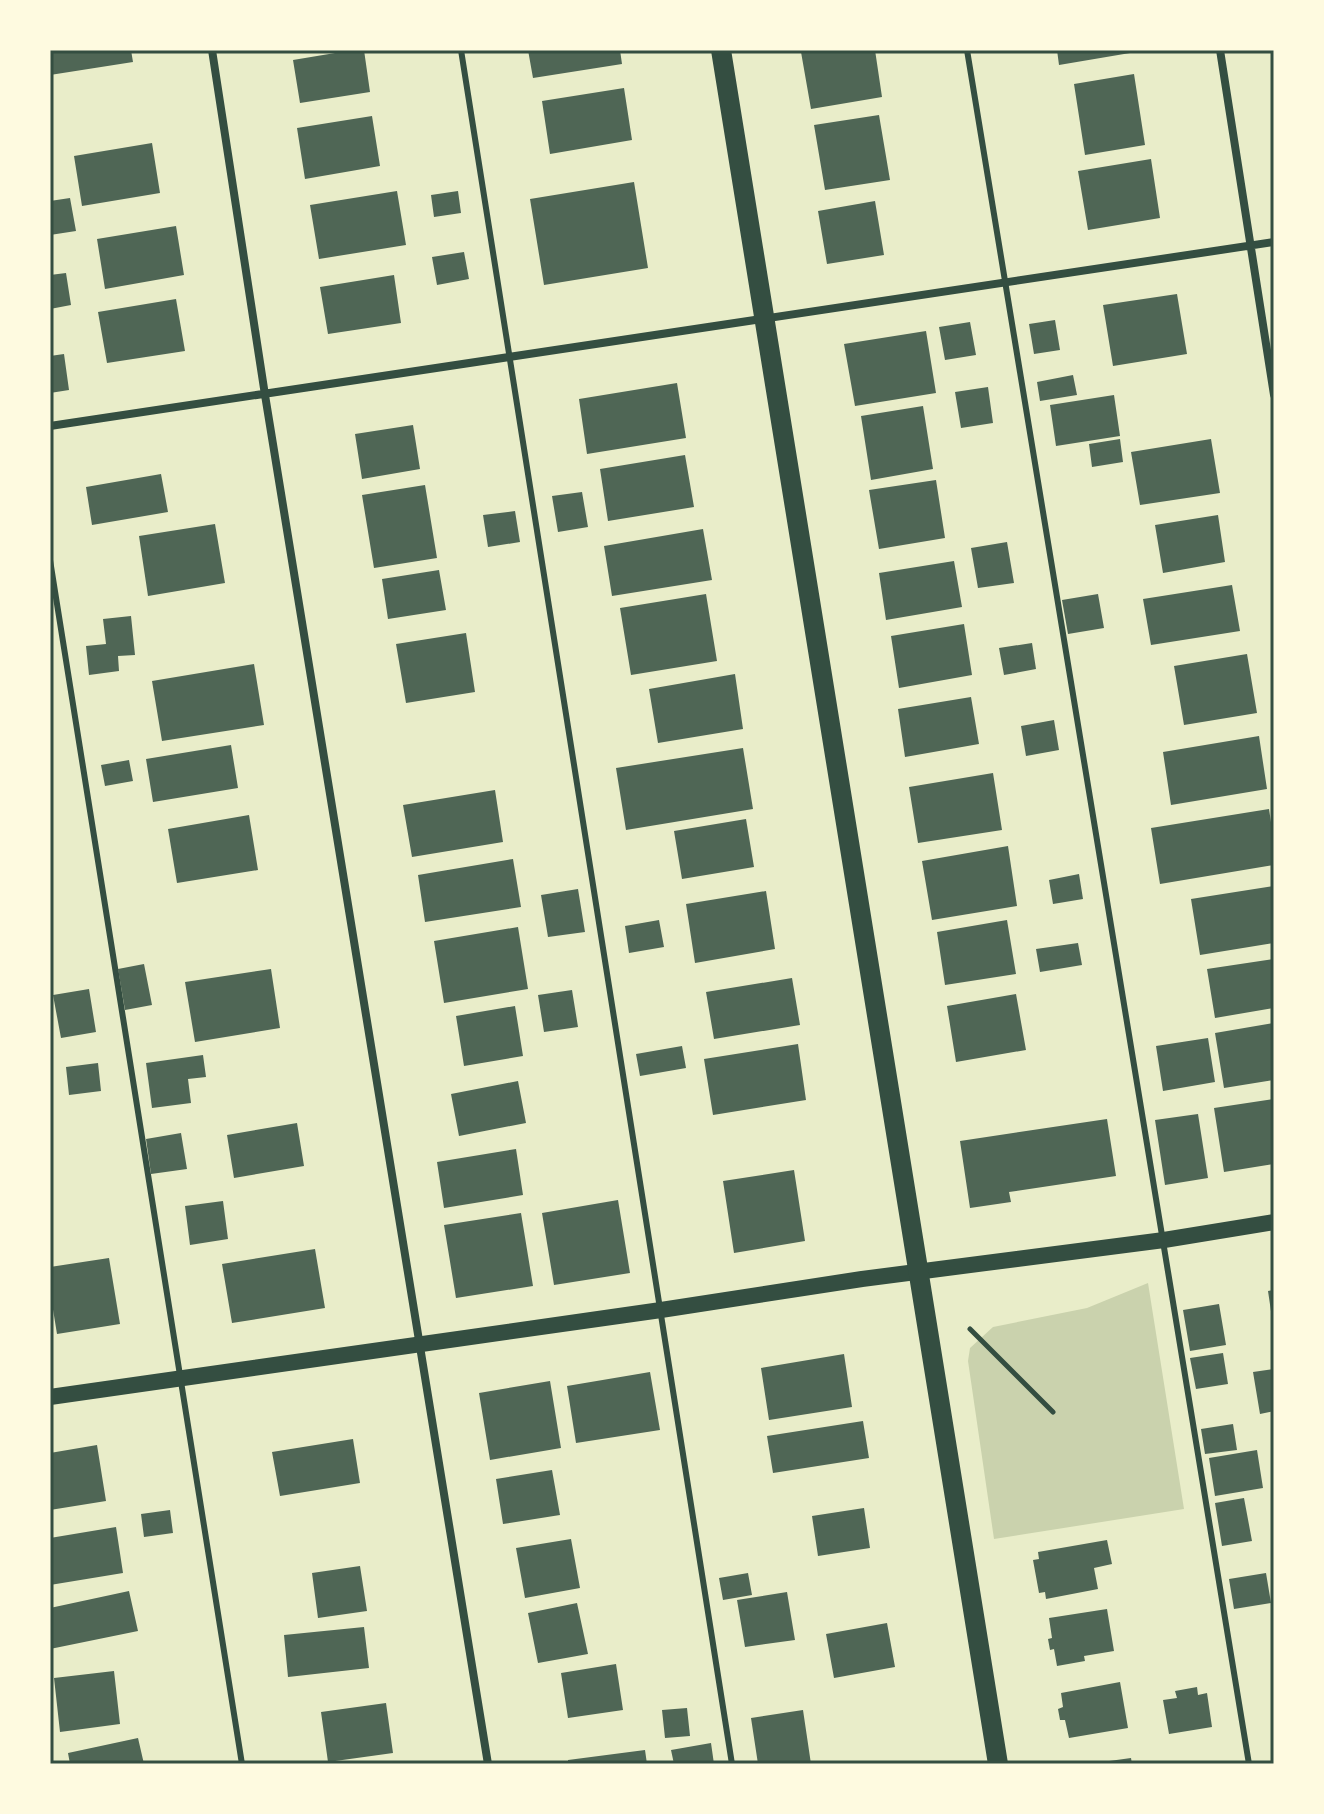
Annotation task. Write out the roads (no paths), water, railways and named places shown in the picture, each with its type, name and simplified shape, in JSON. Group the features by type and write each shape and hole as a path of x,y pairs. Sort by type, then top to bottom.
{"main road":[{"path":"721,50 998,1764"},
{"path":"50,1397 1274,1222"}],"street":[{"path":"212,50 265,395 488,1764"},
{"path":"1220,50 1274,395"},
{"path":"50,426 765,316 1274,242"}],"lane":[{"path":"461,50 732,1764"},
{"path":"967,50 1249,1764"},
{"path":"50,560 242,1764"}]}
